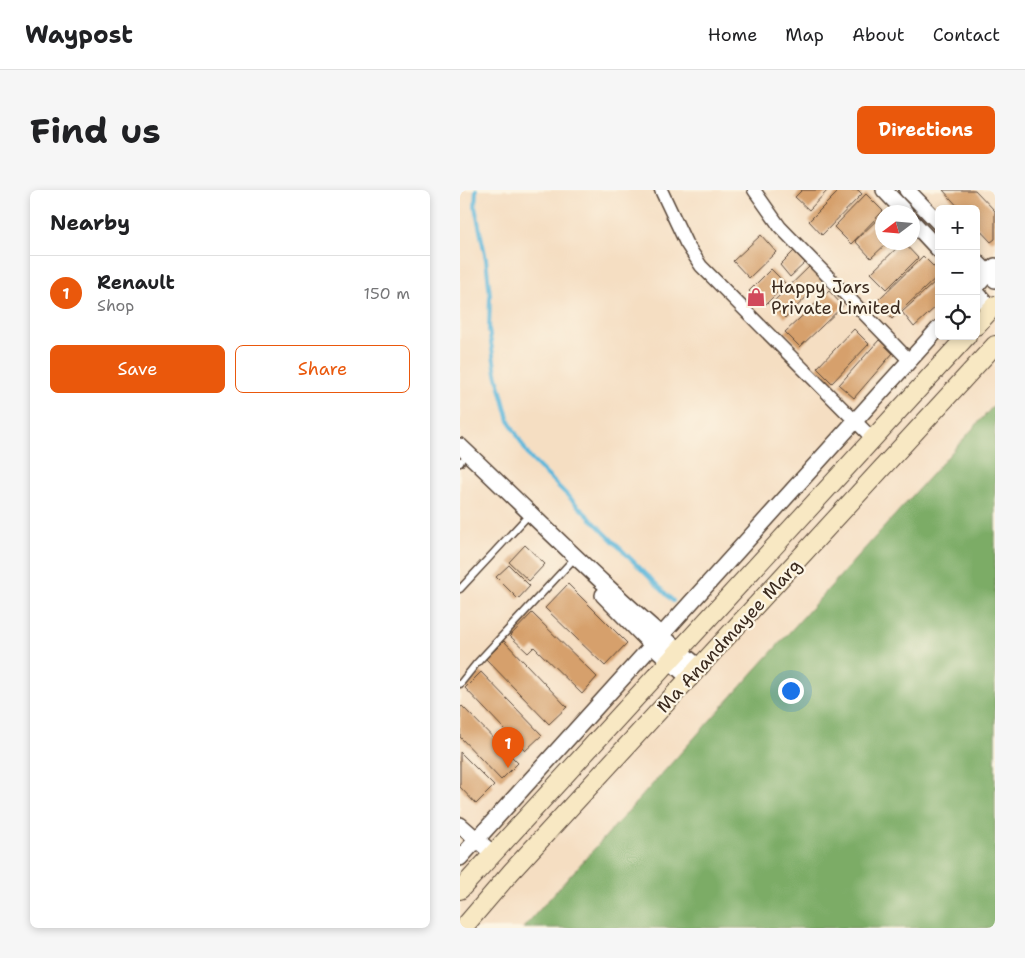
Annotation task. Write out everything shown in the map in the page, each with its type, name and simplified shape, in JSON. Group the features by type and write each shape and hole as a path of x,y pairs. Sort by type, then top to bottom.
{"main road":[{"path":"980,322 993,307"},
{"name":"Ma Anandmayee Marg","path":"460,890 963,340"},
{"name":"Ma Anandmayee Marg","path":"463,928 511,872 695,674 995,345"}],"street":[{"path":"662,190 686,243 702,266 873,439"},
{"path":"754,190 780,227 909,360"},
{"path":"884,190 898,205"},
{"path":"907,190 935,218"},
{"path":"920,230 935,246"},
{"path":"980,264 993,273 980,284"},
{"path":"979,295 993,307"},
{"path":"460,858 935,332"},
{"path":"460,458 656,640"},
{"path":"460,458 695,674"},
{"path":"460,825 492,853"}],"lane":[{"path":"460,588 526,518"},
{"path":"460,684 476,664 571,562"}],"green space":[{"path":"995,404 995,928 523,928"}],"building":[{"path":"802,190 828,190 809,210 795,197"},
{"path":"840,190 858,190 862,194 822,235 809,221"},
{"path":"943,190 975,190 995,211 995,239 991,242 980,230 980,205 956,205"},
{"path":"866,194 877,205 875,205 875,219 851,244 834,227"},
{"path":"875,222 875,250 880,250 871,258 855,241"},
{"path":"761,235 776,252 749,278 733,261"},
{"path":"895,250 910,250 918,258 887,289 871,273"},
{"path":"794,251 805,263 790,277 780,265"},
{"path":"923,256 935,268 935,279 892,319 876,302"},
{"path":"811,265 825,279 785,318 771,304"},
{"path":"771,269 786,284 764,306 749,291"},
{"path":"935,282 935,308 914,327 902,312"},
{"path":"829,291 843,306 800,347 785,332"},
{"path":"854,329 869,344 832,383 817,368"},
{"path":"879,340 893,353 854,398 839,385"},
{"path":"525,545 545,564 529,581 509,562"},
{"path":"509,565 530,586 518,599 496,577"},
{"path":"568,584 627,643 605,666 545,608"},
{"path":"532,613 597,677 582,694 534,647 528,653 510,636"},
{"path":"504,641 567,707 549,724 486,659"},
{"path":"481,672 542,735 525,751 465,688"},
{"path":"462,706 518,763 501,780 460,737 460,708"},
{"path":"460,752 494,786 476,804 460,787"}],"waterway":[{"path":"476,190 475,207 486,259 490,295 489,330 496,373 509,421 530,458 673,601"}],"place":[{"name":"Happy Jars Private Limited","path":"756,297"},
{"name":"Renault","path":"508,768"}]}
